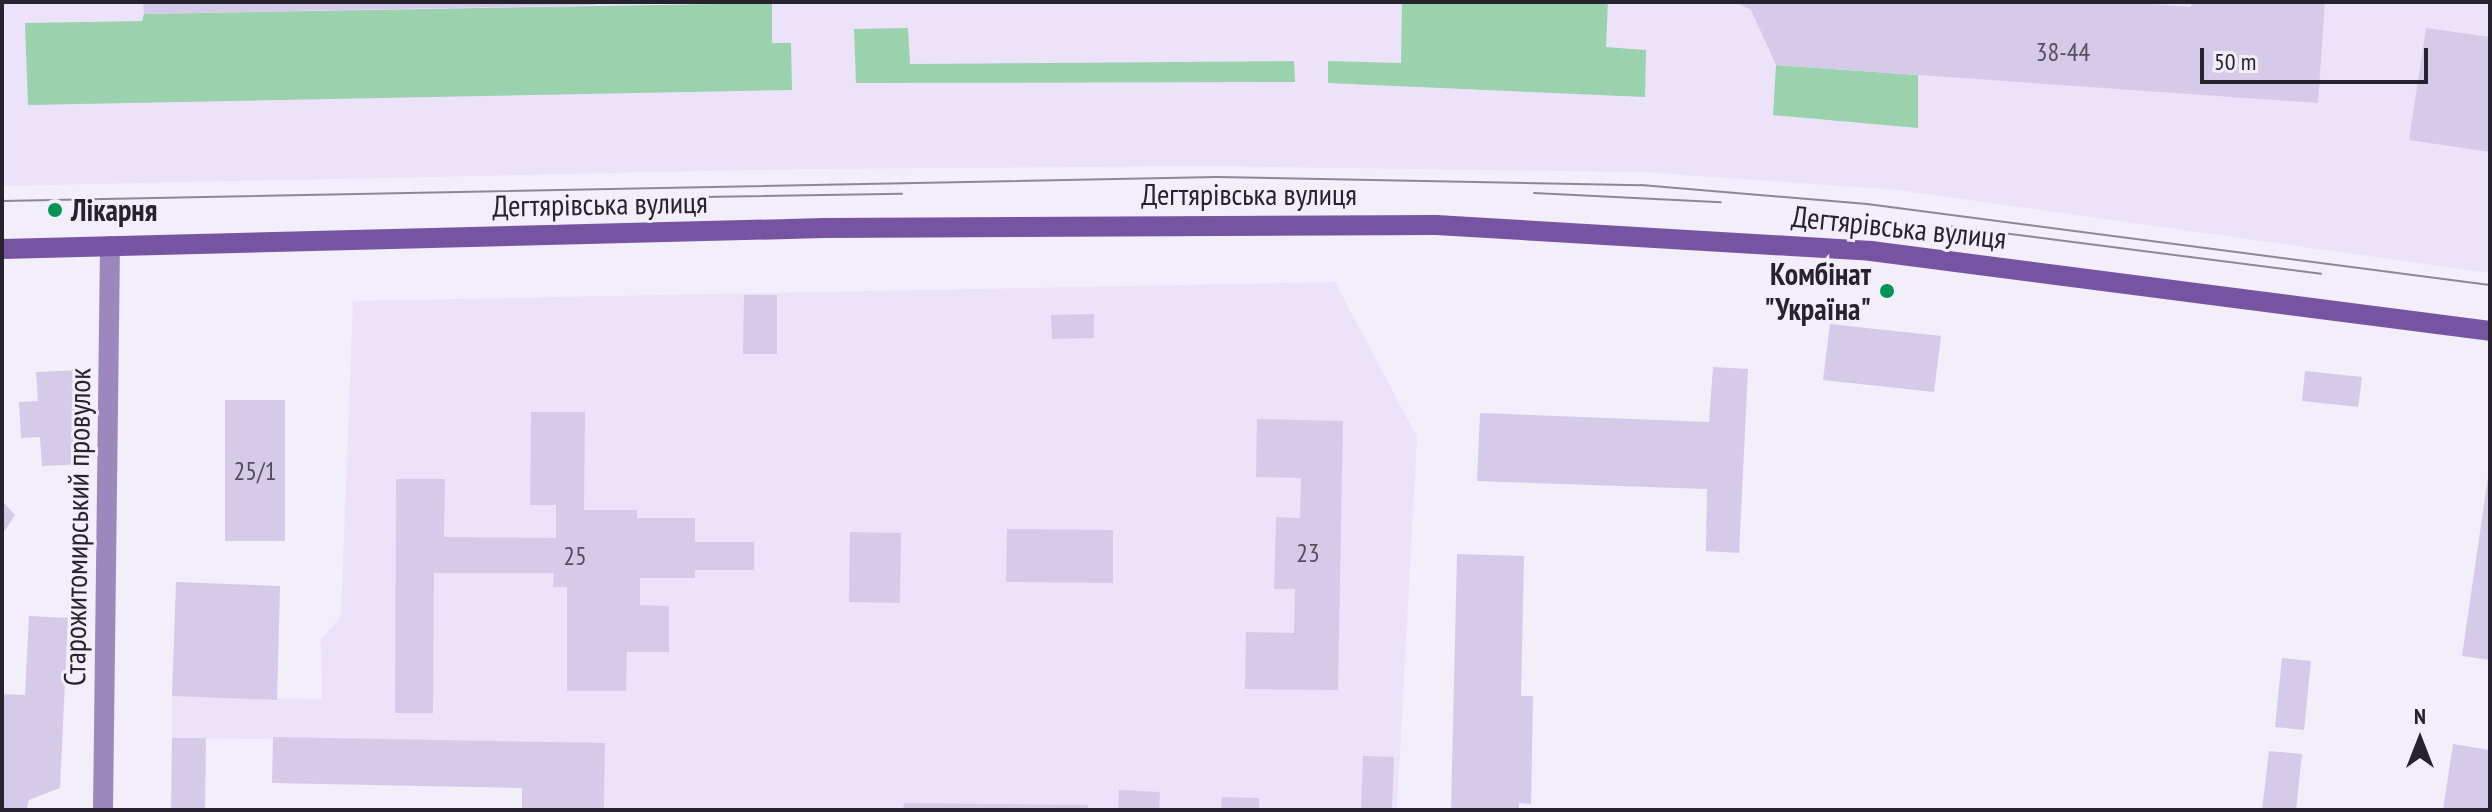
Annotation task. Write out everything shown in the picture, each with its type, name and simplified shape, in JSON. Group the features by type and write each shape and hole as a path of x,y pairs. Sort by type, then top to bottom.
{"main road":[{"name":"Дегтярівська вулиця","path":"2,249 840,228 1436,225 1871,251 2490,331"}],"street":[{"name":"Старожитомирський провулок","path":"103,810 110,246"}],"shaded area":[{"path":"2,2 2490,2 2490,273 1898,190 1642,172 1206,166 804,169 2,186"},
{"path":"1335,282 1417,437 1397,810 604,810 605,743 172,738 172,696 322,699 321,640 341,616 353,301"}],"green space":[{"path":"1402,2 1608,2 1606,47 1646,50 1645,97 1328,83 1328,61 1401,63"},
{"path":"772,3 772,43 791,43 792,90 28,105 25,23 142,21 144,14"},
{"path":"908,28 910,64 1294,61 1295,82 856,83 854,29"},
{"path":"1776,65 1918,75 1918,128 1773,115"}],"building":[{"path":"143,2 595,2 595,5 144,14"},
{"path":"1735,2 2125,2 2191,7 2192,2 2325,2 2318,103 1776,65 1751,10"},
{"path":"2426,28 2490,37 2490,152 2409,140"},
{"path":"744,295 777,295 777,354 743,354"},
{"path":"1094,314 1094,338 1052,339 1051,315"},
{"path":"1830,324 1941,336 1934,392 1823,380"},
{"path":"1713,367 1748,369 1739,553 1706,551 1707,489 1477,481 1480,413 1709,422"},
{"path":"81,370 86,464 42,466 40,437 21,438 19,402 38,401 36,372"},
{"path":"2305,371 2362,377 2358,407 2302,401"},
{"path":"225,400 285,400 285,541 225,541"},
{"path":"531,412 585,412 584,510 637,510 637,518 695,518 695,542 754,542 754,570 695,570 695,578 640,578 640,605 669,606 669,652 627,652 626,691 567,691 567,587 553,587 554,573 434,573 433,713 395,713 396,479 445,479 444,537 556,538 556,505 530,505"},
{"path":"1257,419 1343,421 1338,690 1245,689 1246,632 1294,633 1295,589 1274,589 1276,517 1300,518 1301,478 1256,477"},
{"path":"2490,477 2490,660 2462,656"},
{"path":"2,501 15,515 2,535"},
{"path":"1007,529 1113,530 1113,583 1006,582"},
{"path":"850,532 901,533 900,603 849,602"},
{"path":"1457,554 1524,556 1521,696 1533,696 1531,804 1519,803 1519,810 1451,810"},
{"path":"176,582 280,586 277,700 172,696"},
{"path":"29,616 68,618 60,788 29,800 26,810 2,810 2,694 25,695"},
{"path":"2282,658 2311,661 2304,730 2275,727"},
{"path":"273,737 605,743 604,810 522,810 522,788 272,783"},
{"path":"172,738 206,738 205,810 171,810"},
{"path":"2453,744 2490,750 2490,810 2443,810"},
{"path":"2269,751 2302,754 2296,810 2262,810"},
{"path":"1363,756 1394,757 1392,810 1361,810"},
{"path":"1119,790 1160,792 1159,810 1118,810"},
{"path":"1222,797 1259,798 1259,810 1221,810"},
{"path":"904,803 1088,805 1088,810 903,810"}],"tram line":[{"path":"2,201 1217,177 1641,185 1867,204 2490,285"},
{"path":"1534,193 1721,202"},
{"path":"702,197 902,194"},
{"path":"1948,226 2321,274"}],"place":[{"name":"Лікарня","path":"55,210"},
{"name":"Комбінат \"Україна\"","path":"1887,291"}]}
